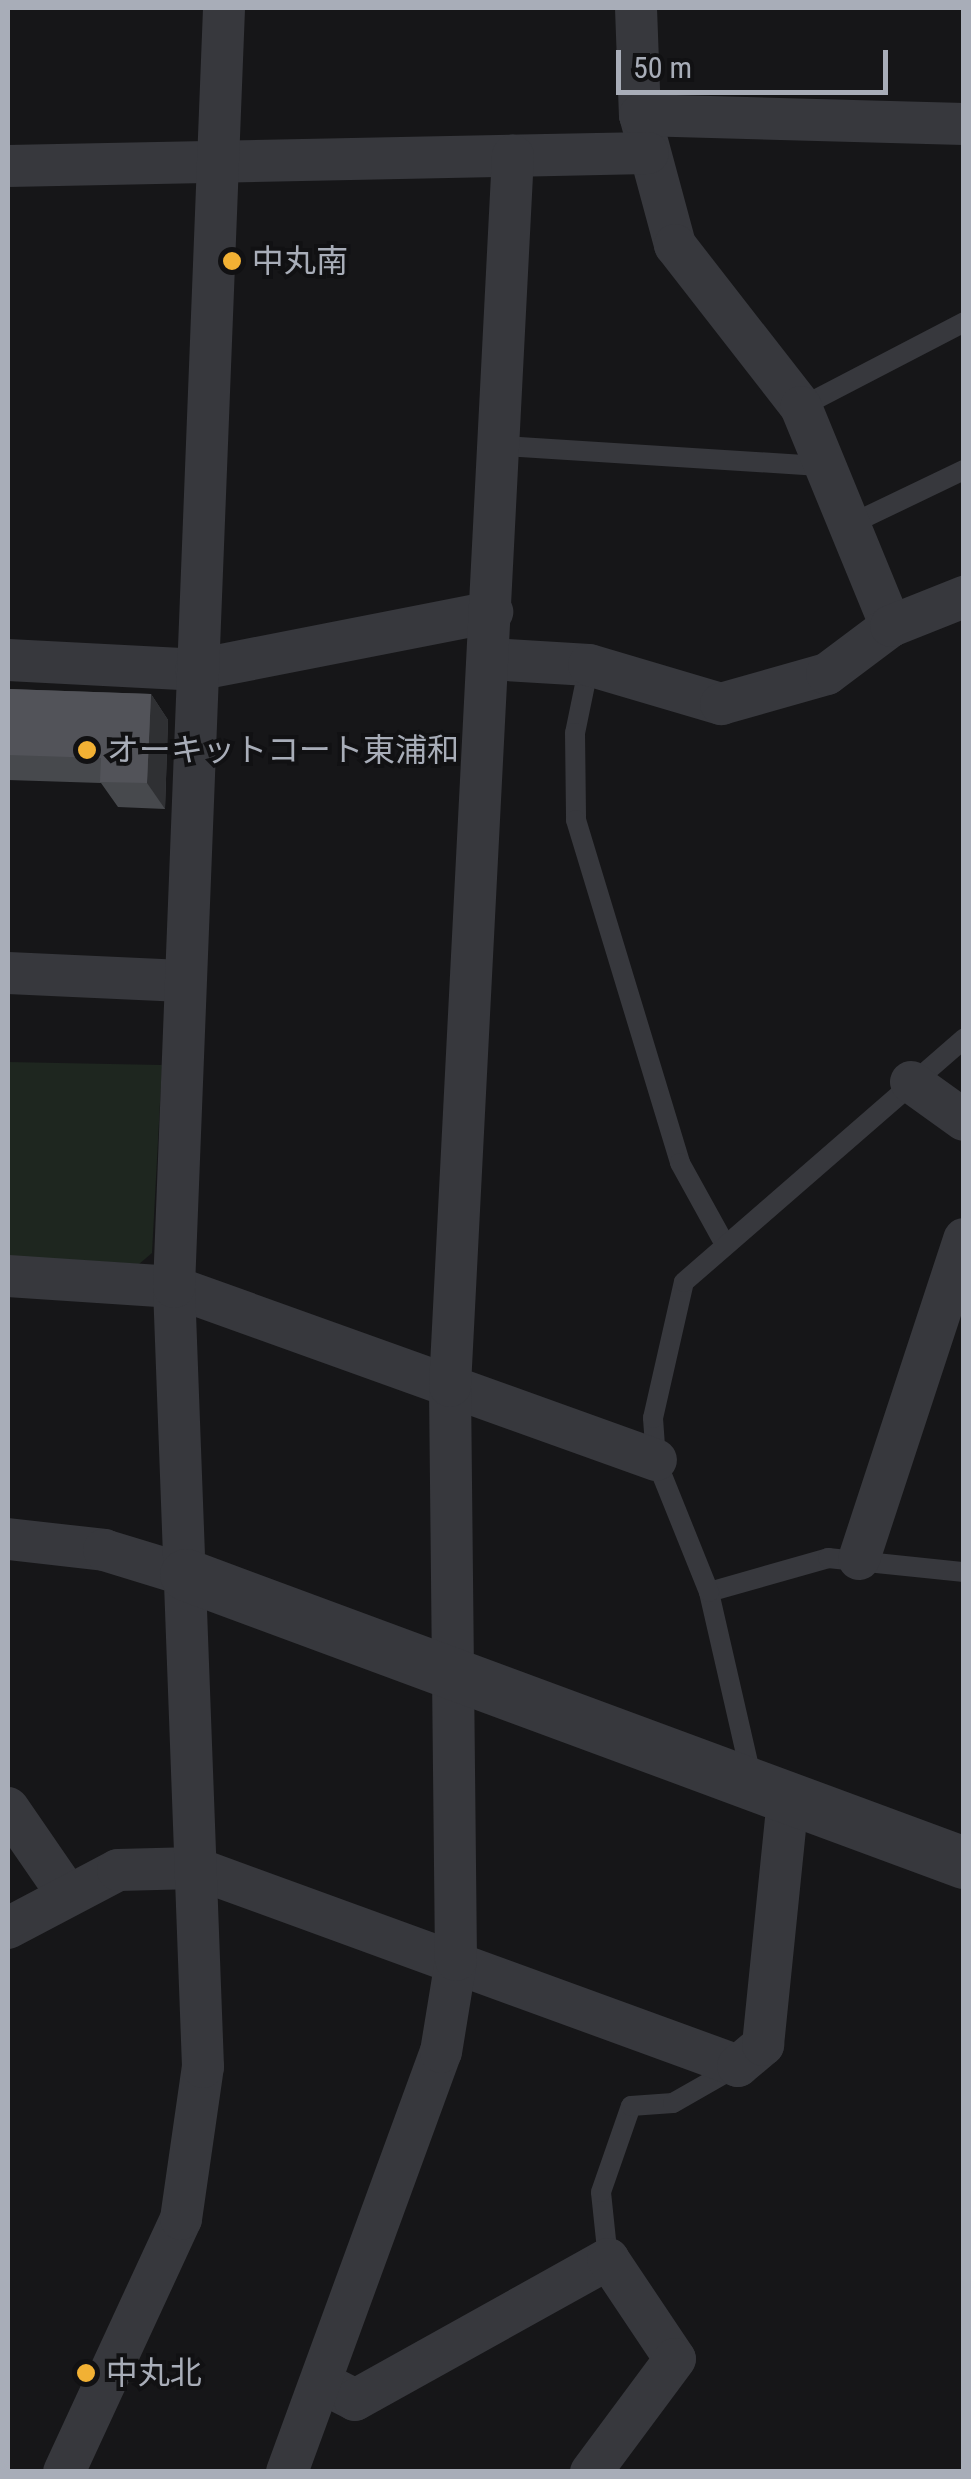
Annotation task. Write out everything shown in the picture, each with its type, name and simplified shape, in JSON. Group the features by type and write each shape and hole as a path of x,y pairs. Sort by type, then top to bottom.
{"street":[{"path":"64,2472 181,2219 196,2154 203,2066 174,1287 224,8"},
{"path":"636,8 644,134 675,246 801,407 845,527 891,626"},
{"path":"8,166 513,156 644,134 964,124"},
{"path":"287,2472 442,2052 456,1960 450,1386 502,446 513,156"},
{"path":"489,659 589,665 721,704 827,674 891,626 964,597"},
{"path":"8,660 196,670 492,612"},
{"path":"8,973 184,981"},
{"path":"911,1082 964,1120"},
{"path":"859,1559 964,1239"},
{"path":"8,1276 174,1287 656,1460"},
{"path":"8,1539 104,1550 186,1575 964,1863"},
{"path":"8,1928 118,1870 195,1868 738,2066 762,2045 770,1791"},
{"path":"8,1808 67,1894"},
{"path":"322,2383 355,2400 608,2259 675,2359 590,2472"}],"lane":[{"path":"801,407 964,322"},
{"path":"502,446 823,466"},
{"path":"845,527 964,470"},
{"path":"589,665 575,733 576,820 680,1164 722,1241"},
{"path":"770,1791 709,1592 656,1460 653,1418 684,1282 722,1241 964,1039"},
{"path":"709,1592 828,1558 964,1572"},
{"path":"608,2259 601,2192 631,2106 673,2102 738,2066"}],"shaded area":[{"path":"8,1062 162,1065 152,1253 139,1264 8,1256"}],"building":[{"path":"8,689 151,694 147,783 100,782 101,758 8,755"}],"place":[{"name":"中丸南","path":"232,261"},
{"name":"オーキットコート東浦和","path":"87,750"},
{"name":"中丸北","path":"86,2373"}]}
